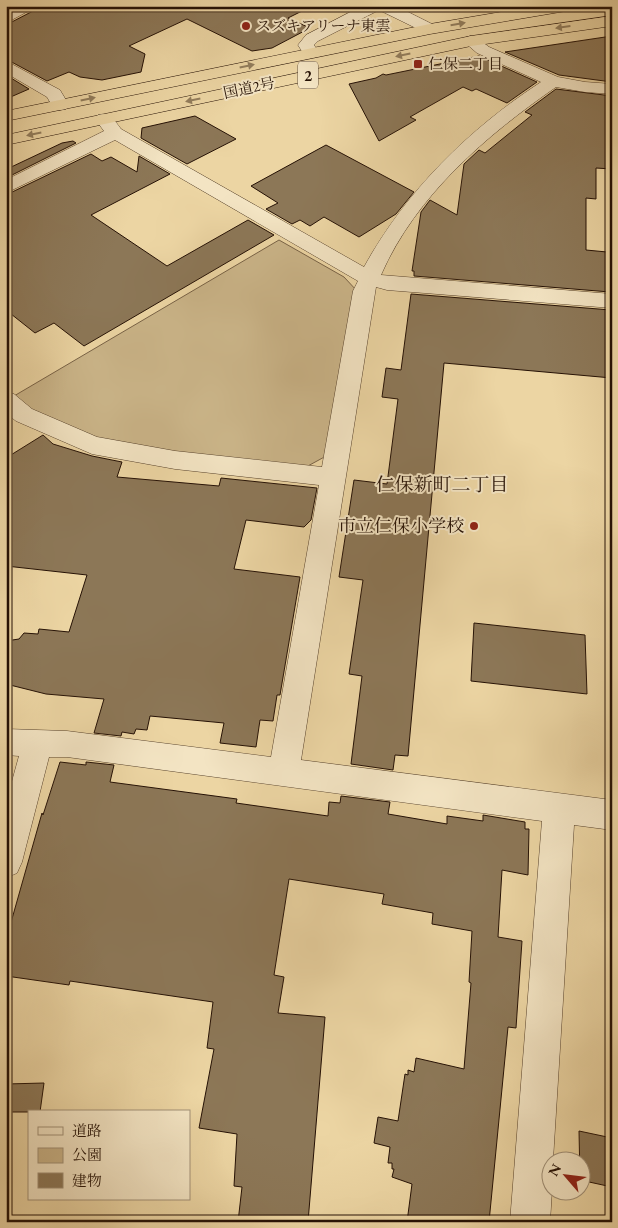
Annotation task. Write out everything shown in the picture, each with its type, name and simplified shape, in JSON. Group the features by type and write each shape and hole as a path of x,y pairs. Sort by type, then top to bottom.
{"highway":[{"name":"国道2号","path":"6,116 430,28 566,6"},
{"name":"国道2号","path":"6,140 109,126 471,41 612,20"}],"street":[{"path":"6,18 27,6"},
{"path":"311,53 306,45 312,38 374,6"},
{"path":"383,6 430,28"},
{"path":"471,41 483,50 552,81 585,87 612,89"},
{"path":"6,66 54,94 60,104"},
{"path":"284,772 364,291 369,278 403,220 451,164 503,116 552,81"},
{"path":"6,187 109,126 369,278 387,283 612,301"},
{"path":"6,400 24,415 92,445 175,460 333,477"},
{"path":"6,742 67,744 612,815"},
{"path":"6,862 38,743"},
{"path":"530,1222 559,809"}],"green space":[{"path":"279,240 344,277 358,292 328,455 306,467 172,453 102,440 33,412 14,396"}],"building":[{"path":"37,6 312,6 288,18 310,28 272,48 252,51 187,19 129,46 145,54 141,72 102,80 80,77 69,72 47,81 6,59 6,25 33,11"},
{"path":"612,36 612,82 559,75 505,52"},
{"path":"479,56 537,82 507,103 476,89 472,91 463,87 410,117 416,120 379,141 349,84 376,78 383,74 386,75"},
{"path":"6,75 29,89 6,99"},
{"path":"556,89 612,96 612,169 596,168 596,199 586,198 586,250 607,252 610,292 414,276 414,271 412,271 421,212 430,200 457,215 464,164 479,150 485,153 532,115 525,112"},
{"path":"195,116 236,139 187,164 141,138 142,128"},
{"path":"73,141 76,143 6,178 7,169 62,143"},
{"path":"326,145 414,192 396,214 359,237 324,217 310,226 300,220 292,224 266,209 278,203 251,186"},
{"path":"91,154 102,161 111,157 137,172 139,156 170,174 91,215 167,266 248,220 274,235 84,346 54,323 35,333 6,310 6,195"},
{"path":"411,294 611,310 612,378 444,363 408,756 395,755 393,770 351,764 362,676 349,674 363,580 339,577 354,480 387,484 398,399 382,397 386,368 401,370"},
{"path":"43,435 53,444 92,456 122,462 117,477 219,486 221,478 317,488 311,520 304,527 246,520 234,569 300,577 280,695 277,695 273,721 260,720 256,747 220,743 224,723 150,716 147,730 136,729 134,734 122,732 121,736 94,733 104,699 46,694 6,684 6,641 19,639 24,633 38,634 39,629 69,632 87,575 6,566 6,458"},
{"path":"474,623 585,635 587,694 471,681"},
{"path":"60,762 86,765 86,762 114,765 110,782 237,799 236,803 328,816 329,802 340,803 341,796 390,802 388,814 447,824 447,816 483,821 483,815 525,822 525,829 529,829 528,875 502,870 498,937 522,941 516,1028 508,1027 489,1222 407,1222 412,1184 392,1177 394,1169 392,1169 392,1163 388,1163 390,1147 374,1143 378,1117 398,1121 405,1074 408,1075 408,1070 414,1072 416,1058 464,1069 471,983 469,982 472,931 432,924 433,913 382,904 384,894 289,879 274,975 284,977 278,1013 325,1017 308,1222 238,1222 242,1187 234,1186 237,1134 199,1128 214,1049 207,1048 213,1002 70,981 69,985 6,976 6,940 42,813 43,815"},
{"path":"44,1083 40,1110 6,1112 6,1084"},
{"path":"579,1131 612,1138 612,1187 590,1182 590,1150 579,1150"}],"place":[{"name":"スズキアリーナ東雲","path":"246,26"},
{"name":"仁保二丁目","path":"418,64"},
{"name":"市立仁保小学校","path":"474,526"}],"district":[{"name":"仁保新町二丁目","path":"442,484"}]}
